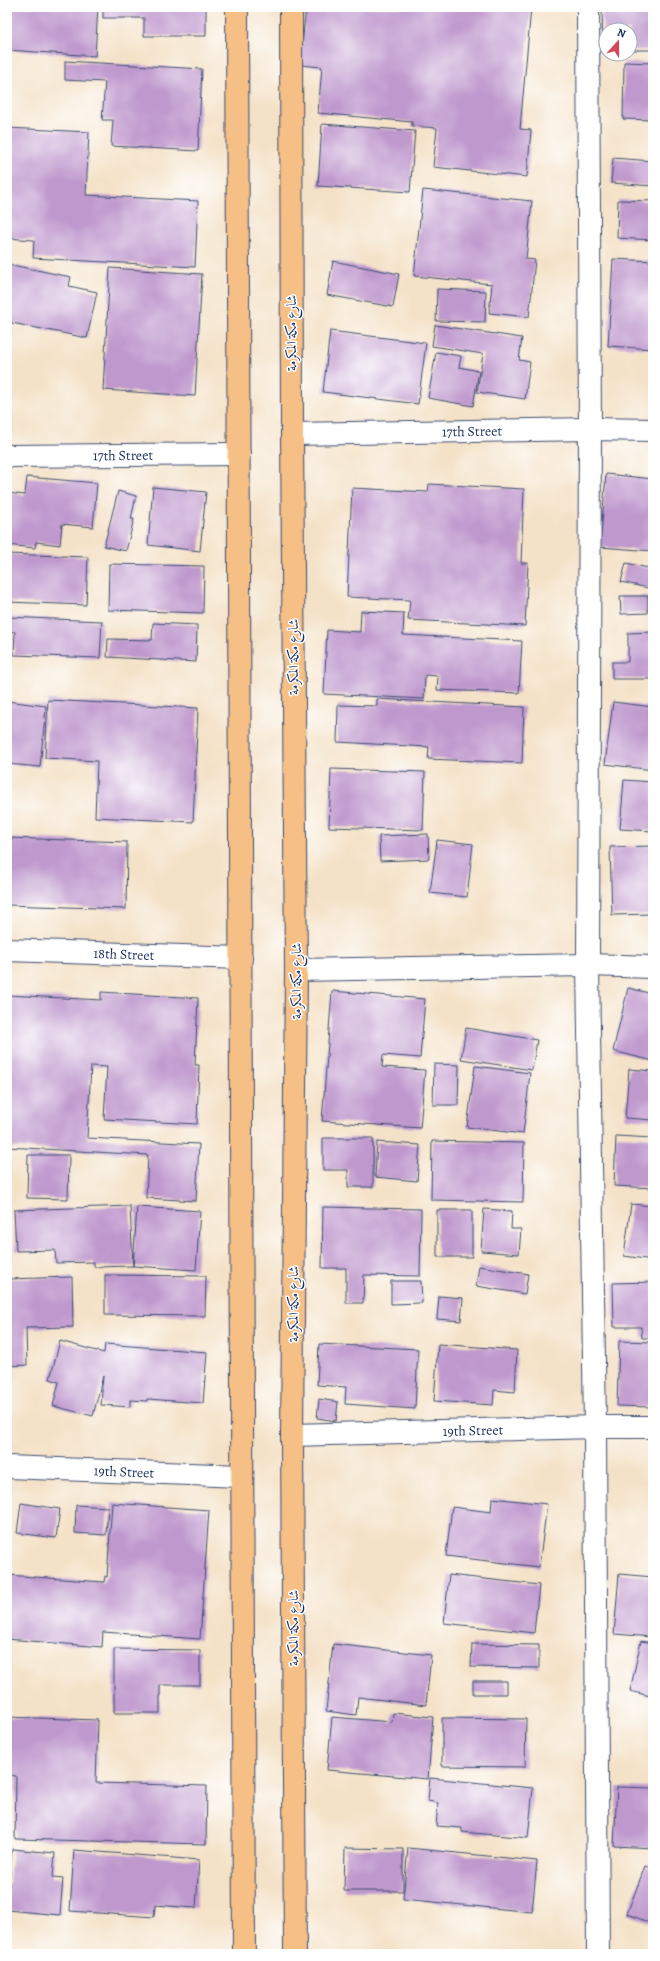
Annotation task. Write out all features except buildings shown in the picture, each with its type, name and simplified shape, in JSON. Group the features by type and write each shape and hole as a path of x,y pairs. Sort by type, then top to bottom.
{"main road":[{"path":"237,7 241,958 241,1476 244,1954"},
{"name":"شارع مكة المكرمة","path":"291,7 292,434 296,970 292,1435 295,1954"}],"street":[{"path":"588,7 590,429 588,965 595,1427 598,1954"},
{"name":"17th Street","path":"292,434 590,429 653,430"},
{"name":"17th Street","path":"7,456 239,454"},
{"name":"18th Street","path":"7,950 241,958"},
{"path":"296,970 588,965 653,967"},
{"name":"19th Street","path":"292,1435 595,1427 653,1428"},
{"name":"19th Street","path":"7,1466 241,1476"}]}
